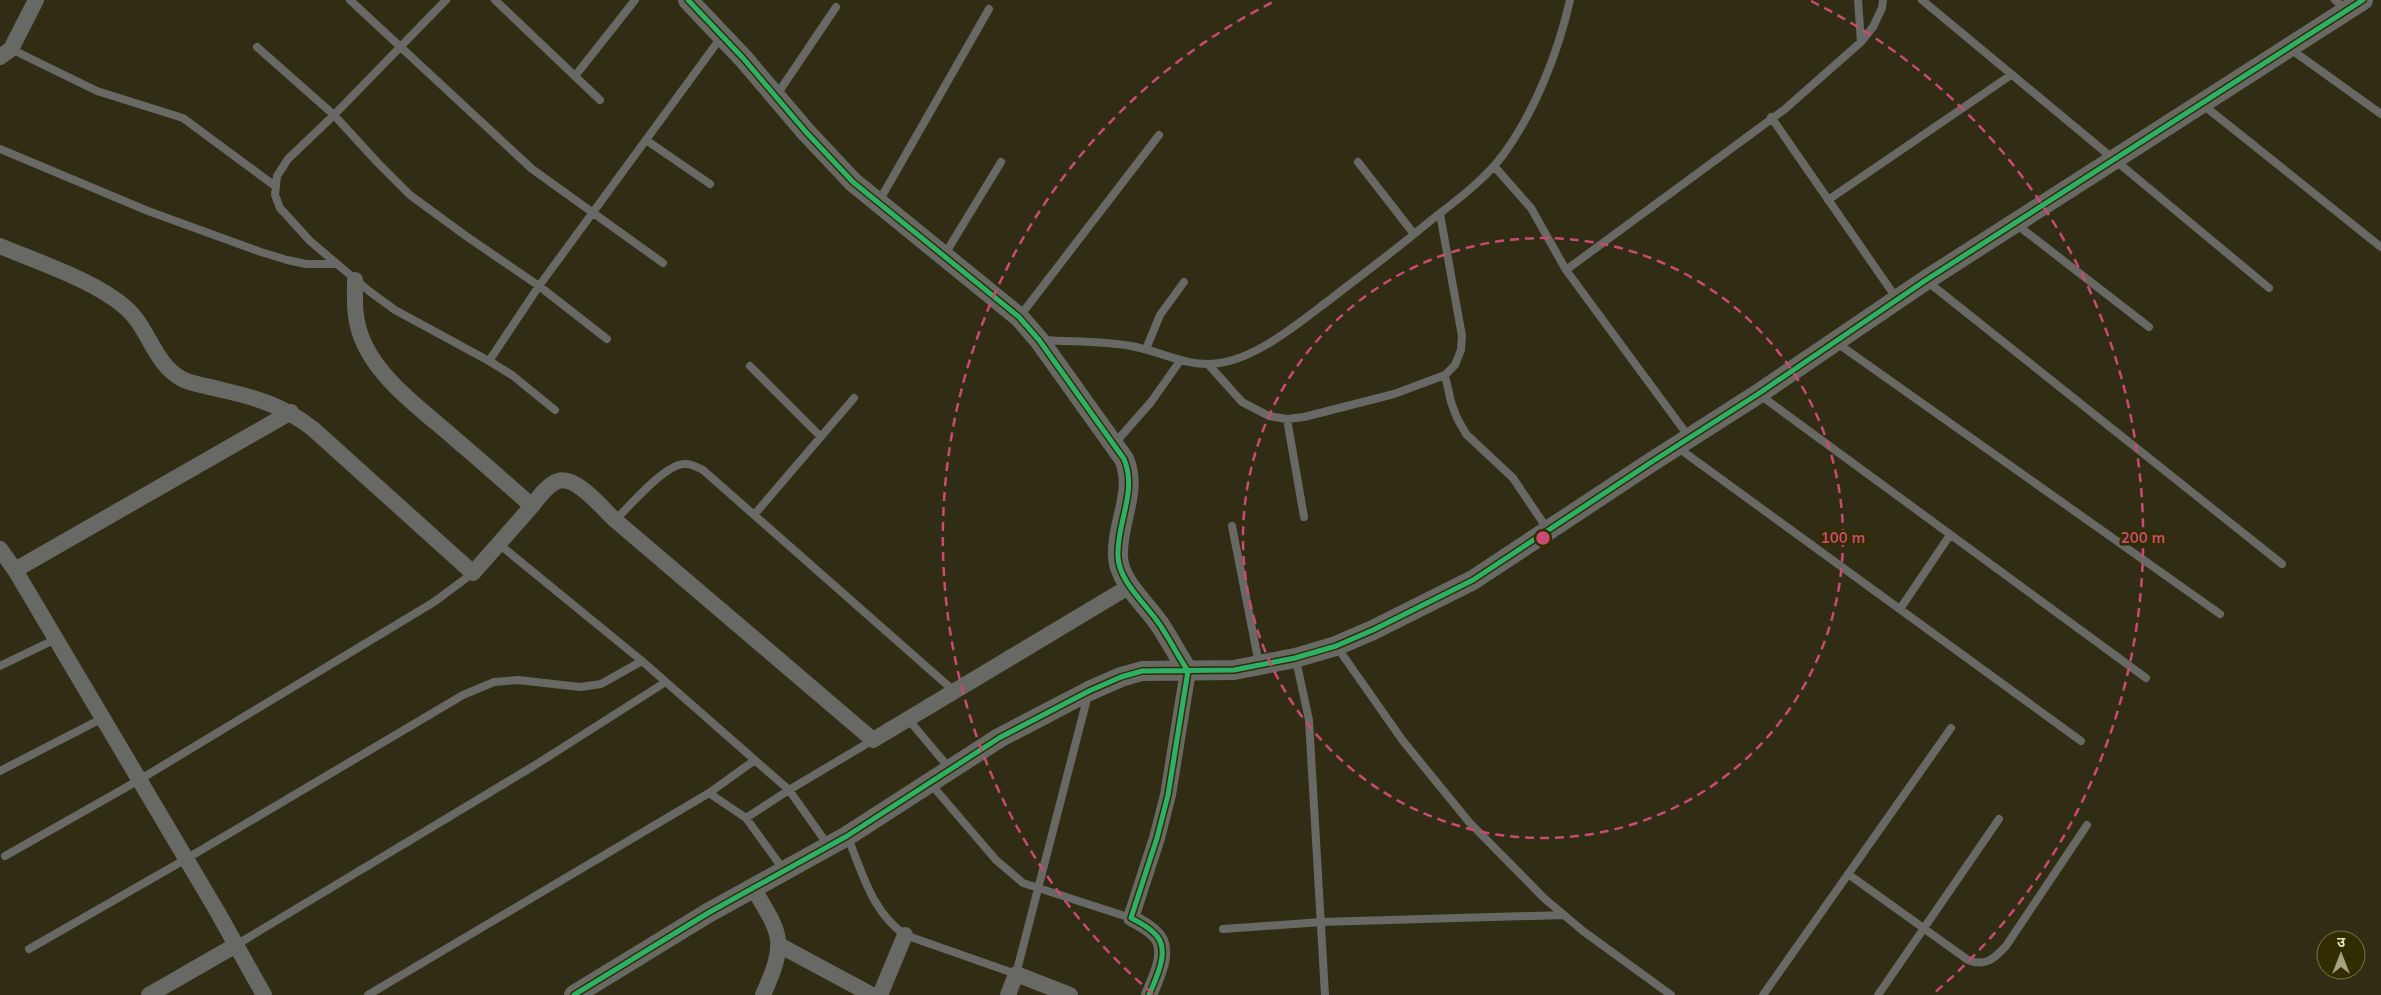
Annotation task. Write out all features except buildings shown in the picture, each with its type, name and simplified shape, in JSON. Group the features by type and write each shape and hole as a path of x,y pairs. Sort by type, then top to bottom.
{"street":[{"path":"6,53 36,0"},
{"path":"688,0 722,35 830,159 878,203 1019,317 1039,340 1115,443 1129,470 1130,486 1118,557 1120,570 1160,626 1188,671 1168,795 1157,838 1131,918 1156,933 1162,945 1162,961 1149,995"},
{"path":"574,995 753,888 847,836 999,738 1089,691 1121,677 1142,671 1234,670 1295,658 1336,646 1373,630 1473,580 1758,394 1926,280 2290,48 2349,3"},
{"path":"0,246 77,279 126,308 145,332 160,359 182,379 273,403 291,412 312,428 473,573 500,545 544,491 556,482 567,480 579,486 614,520 873,740 1130,586"},
{"path":"355,280 355,309 359,330 370,354 387,377 410,400 532,506"},
{"path":"15,570 291,412"},
{"path":"0,549 15,570 56,639 264,995"},
{"path":"753,888 778,930 780,945 772,975 763,995"},
{"path":"880,995 905,935"},
{"path":"149,995 236,945"},
{"path":"780,945 872,995"},
{"path":"1008,995 1016,974 1070,995"}],"lane":[{"path":"350,0 532,169 662,263"},
{"path":"446,0 400,45 334,115 288,159 277,176 275,195 280,208 310,241 355,280 394,310 512,375 555,410"},
{"path":"495,0 600,100"},
{"path":"575,76 635,0"},
{"path":"1039,340 1118,344 1146,349 1180,361 1208,364 1233,360 1277,338 1440,214 1494,166 1517,133 1535,98 1561,36 1570,0"},
{"path":"1858,0 1861,42"},
{"path":"1566,270 1771,117 1785,109 1861,42 1873,27 1883,0"},
{"path":"1922,0 2269,288"},
{"path":"776,96 836,7"},
{"path":"878,203 989,9"},
{"path":"489,362 539,286 722,35"},
{"path":"257,47 334,115 377,162 410,194 466,236 539,286 607,339"},
{"path":"2290,48 2381,114"},
{"path":"6,53 97,92 183,118 275,186"},
{"path":"1828,200 2011,74"},
{"path":"2202,104 2381,247"},
{"path":"1771,117 1897,299"},
{"path":"1019,317 1159,135"},
{"path":"646,140 710,184"},
{"path":"0,149 123,201 261,252 306,264 336,264"},
{"path":"943,257 1001,162"},
{"path":"1358,162 1414,234"},
{"path":"1494,166 1531,208 1566,270 1682,442 1900,610 2081,742"},
{"path":"1208,364 1242,402 1269,416 1287,419 1304,417 1394,394 1445,375 1455,365 1462,336 1440,214"},
{"path":"2014,223 2149,327"},
{"path":"1926,280 2282,564"},
{"path":"1146,349 1160,315 1184,282"},
{"path":"1835,342 2220,614"},
{"path":"1115,443 1152,402 1180,361"},
{"path":"750,366 821,437"},
{"path":"1445,375 1451,402 1466,434 1513,478 1548,530"},
{"path":"1758,394 2146,678"},
{"path":"754,515 854,398"},
{"path":"1287,419 1304,517"},
{"path":"614,520 664,473 676,466 686,464 703,470 954,691"},
{"path":"1232,526 1259,665"},
{"path":"1900,610 1950,535"},
{"path":"500,545 642,661 664,683 789,790 828,846"},
{"path":"5,856 139,780 434,602 473,573"},
{"path":"0,666 56,639"},
{"path":"1336,646 1403,741 1469,822 1564,915 1671,995"},
{"path":"1295,658 1308,720 1325,995"},
{"path":"29,949 464,695 494,682 518,680 580,687 601,684 642,661"},
{"path":"236,945 524,772 664,683"},
{"path":"847,836 880,912 891,925 905,935 1016,974 1089,691"},
{"path":"0,771 102,718"},
{"path":"908,718 950,769"},
{"path":"1763,995 1951,728"},
{"path":"746,818 873,740"},
{"path":"368,995 709,793 755,760"},
{"path":"929,782 996,860 1023,883 1038,890 1131,918"},
{"path":"709,793 746,818 784,870"},
{"path":"1878,995 1999,819"},
{"path":"1848,874 1925,927 1968,960 1978,964 1985,963 1995,957 2006,946 2087,825"},
{"path":"1222,929 1320,922 1564,915"}],"cycle path":[{"path":"688,0 743,58 806,132 853,182 1019,317 1039,340 1124,459 1129,483 1118,544 1120,566 1128,584 1155,617 1188,671 1168,795 1157,838 1131,918 1154,933 1162,947 1161,963 1149,995"},
{"path":"574,995 708,913 847,836 999,738 1089,691 1121,677 1142,671 1234,670 1295,658 1336,646 1373,630 1473,580 1758,394 1926,280 2363,0"}]}
